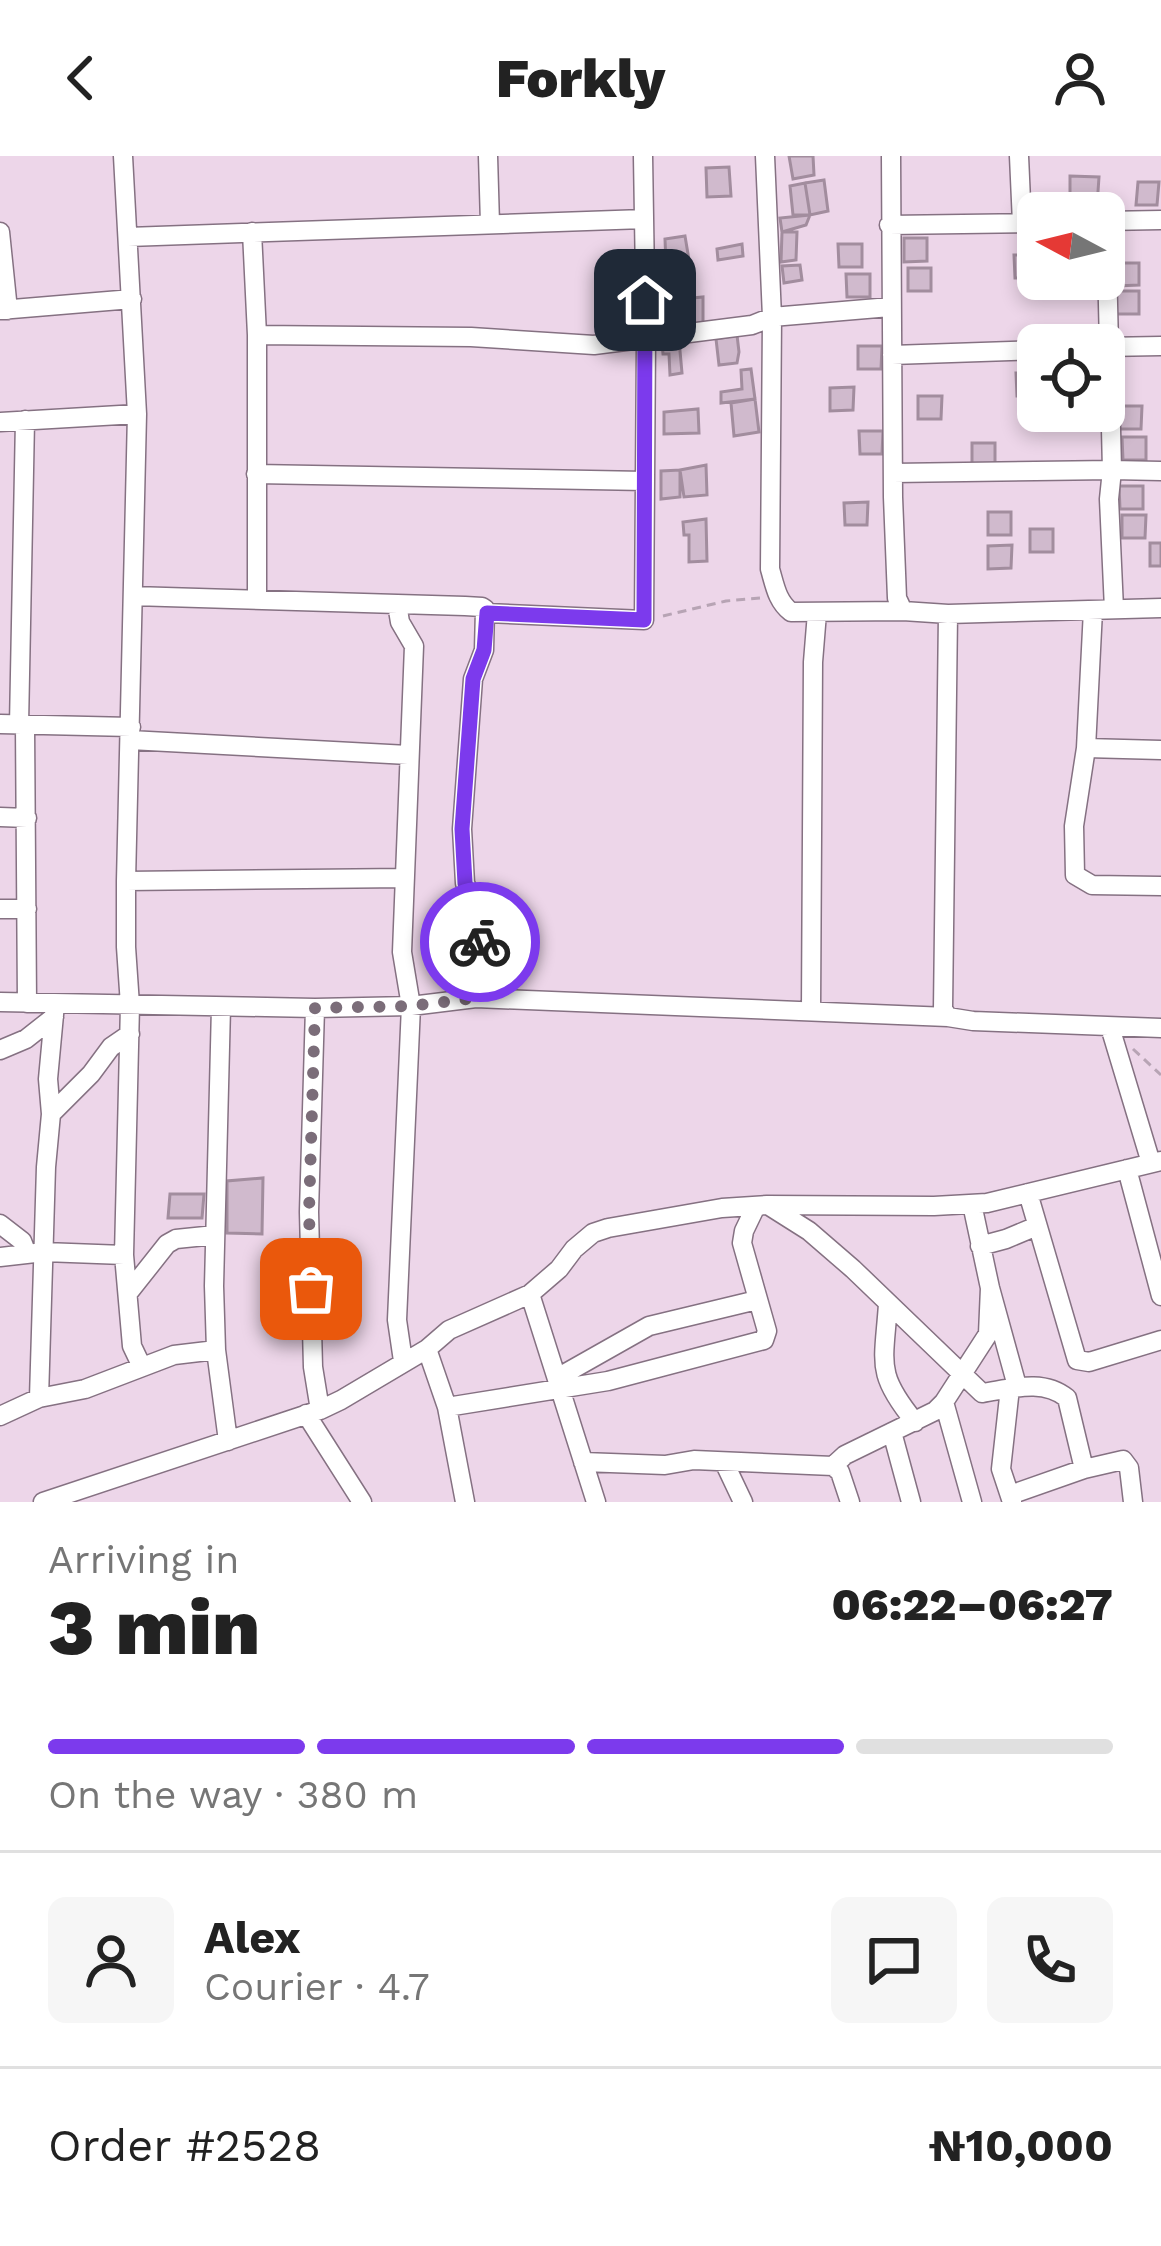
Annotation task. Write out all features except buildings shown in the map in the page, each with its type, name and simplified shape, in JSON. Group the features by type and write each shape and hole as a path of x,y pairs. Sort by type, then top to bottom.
{"street":[{"path":"123,156 137,414 126,881 130,1034 124,1255 132,1346 142,1366"},
{"path":"488,156 490,224"},
{"path":"487,613 644,620 643,156"},
{"path":"765,156 772,317 770,569 778,597 791,612 947,614 1161,608"},
{"path":"890,156 892,473 897,598 903,610"},
{"path":"1019,156 1025,192"},
{"path":"128,237 644,219"},
{"path":"1125,221 1161,220"},
{"path":"889,225 1017,223"},
{"path":"0,232 4,310 132,298"},
{"path":"252,232 257,599"},
{"path":"257,335 471,337 594,345 752,325 772,317 890,307"},
{"path":"1125,347 1161,346"},
{"path":"892,355 1017,351"},
{"path":"0,422 137,414"},
{"path":"25,420 15,725 27,818 27,1003"},
{"path":"1110,432 1114,609"},
{"path":"892,473 1161,472"},
{"path":"256,474 645,482"},
{"path":"133,596 482,607 487,613 484,650 473,679 462,829 465,883 479,930 476,998"},
{"path":"397,604 400,622 414,646 402,952 411,1006 397,1320 404,1361"},
{"path":"1093,610 1086,748 1074,826 1075,875 1092,885 1161,886"},
{"path":"811,1011 817,613"},
{"path":"947,614 942,999 948,1017"},
{"path":"15,725 408,755"},
{"path":"1086,748 1161,750"},
{"path":"0,817 27,818"},
{"path":"126,881 405,878"},
{"path":"0,908 27,909"},
{"path":"0,1002 54,1010 130,1005 315,1008 411,1006 476,998 1161,1028"},
{"path":"220,1007 216,1350 228,1441"},
{"path":"315,1008 309,1212 313,1412 362,1502"},
{"path":"0,1050 26,1039 54,1010"},
{"path":"39,1398 35,1253 51,1114 48,1079 54,1010"},
{"path":"43,1502 341,1400 428,1349 449,1330 530,1294 593,1233 761,1205 972,1204 1156,1162 1110,1028"},
{"path":"51,1114 111,1047 130,1034"},
{"path":"1126,1169 1161,1296"},
{"path":"1028,1193 1077,1360 1089,1362 1161,1340"},
{"path":"972,1204 1014,1387 1001,1469 1011,1499 1084,1469 1123,1460 1133,1502"},
{"path":"447,1407 558,1383 608,1381 764,1340 767,1330 742,1243 761,1205"},
{"path":"761,1205 809,1231 982,1394 1014,1387 1051,1388 1067,1398 1084,1469"},
{"path":"0,1224 35,1253"},
{"path":"980,1246 1037,1226"},
{"path":"129,1292 167,1244 215,1235"},
{"path":"0,1257 124,1255"},
{"path":"833,1466 944,1402 988,1334 990,1288"},
{"path":"530,1294 596,1502"},
{"path":"558,1383 649,1326 757,1300"},
{"path":"888,1304 885,1379 915,1422"},
{"path":"428,1349 447,1407 465,1502"},
{"path":"0,1432 5,1414 39,1398 85,1388 174,1354 216,1350"},
{"path":"944,1402 973,1502"},
{"path":"892,1432 911,1502"},
{"path":"584,1462 654,1465 694,1460 833,1466 840,1472 850,1502"},
{"path":"724,1462 743,1502"}],"path":[{"path":"644,620 726,601 778,597"}],"way so far":[{"path":"311,1289 315,1008 446,1004 476,998 480,942"}],"route":[{"path":"480,942 476,910 465,883 462,829 473,679 482,661 487,613 644,620 645,300"}]}
